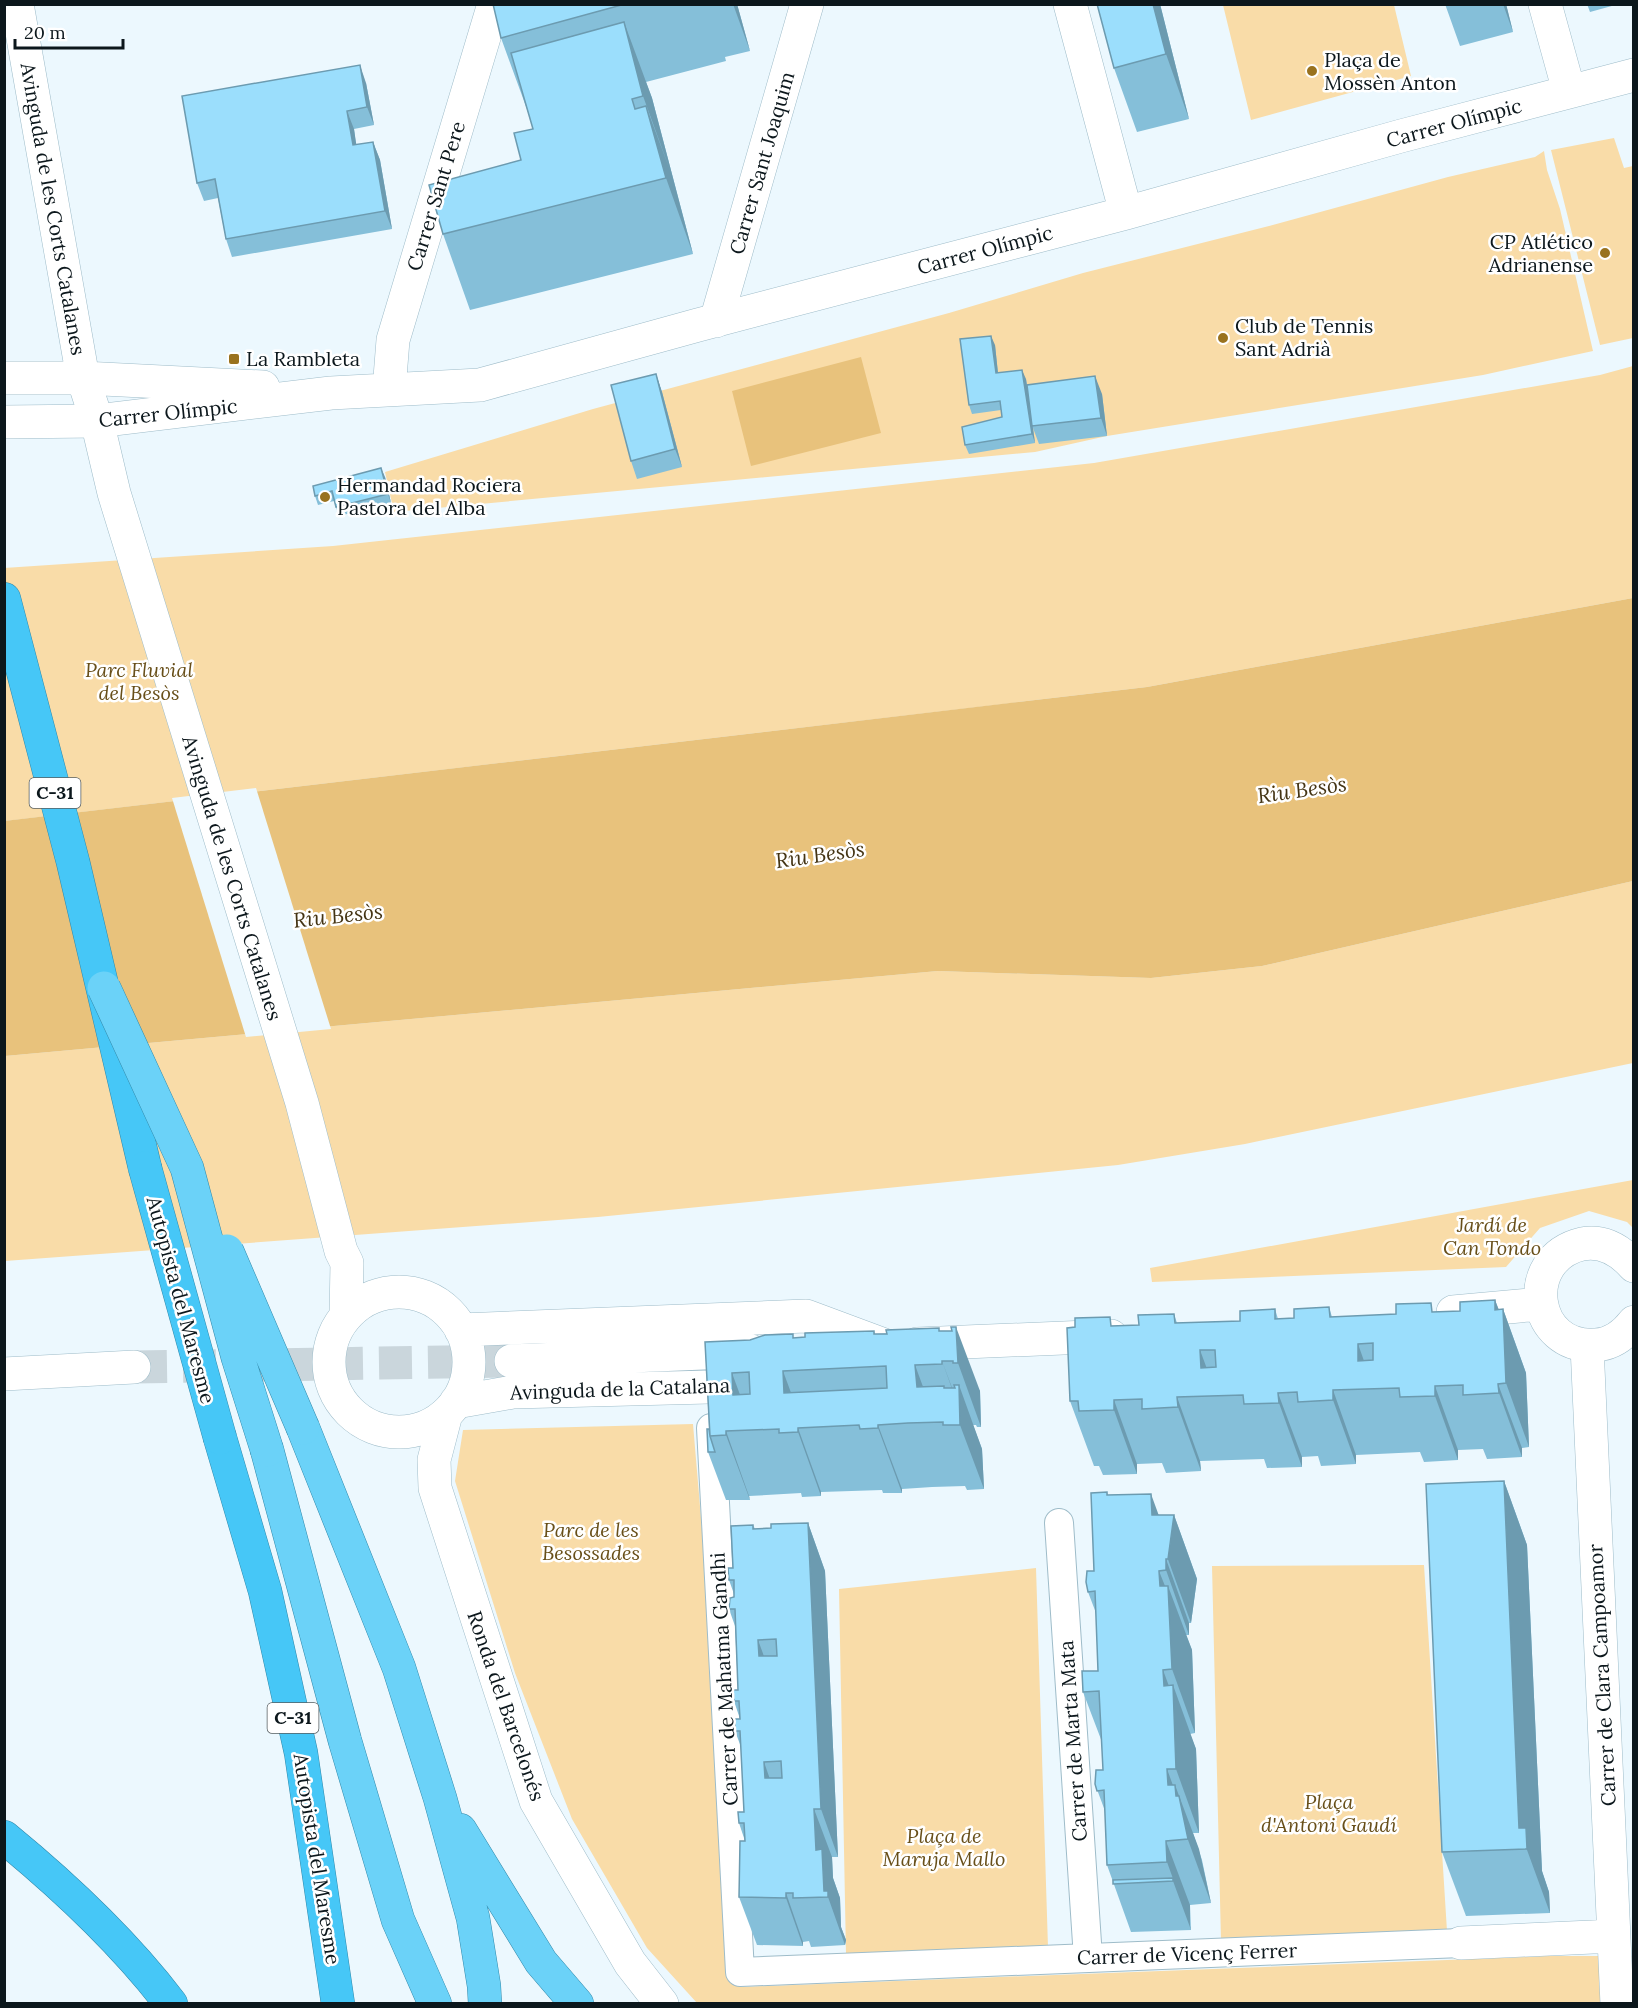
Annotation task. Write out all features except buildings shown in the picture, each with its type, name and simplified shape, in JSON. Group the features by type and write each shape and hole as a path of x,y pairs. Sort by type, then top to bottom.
{"highway":[{"name":"Autopista del Maresme","path":"4,599 73,862 145,1168 265,1591 301,1753 338,2004"},
{"path":"104,988 232,1263 303,1428 399,1668 440,1798 473,1918 485,2004"},
{"path":"188,1168 238,1358 267,1450 342,1729 398,1920 435,2004"},
{"path":"440,1798 541,1962 577,2004"},
{"path":"4,1837 50,1875 110,1933 171,2004"}],"street":[{"name":"Avinguda de les Corts Catalanes","path":"17,4 82,378 97,421 114,494 302,1103 341,1251 347,1263 346,1316"},
{"name":"Carrer Sant Pere","path":"388,390 393,340 494,4"},
{"name":"Carrer Sant Joaquim","path":"716,321 807,4"},
{"path":"1070,4 1126,213"},
{"path":"1545,4 1569,91"},
{"name":"Carrer Olímpic","path":"4,422 97,421 331,393 480,385 1634,75"},
{"name":"Carrer Olímpic","path":"4,378 82,378 233,385 331,393"},
{"path":"1634,1266 1623,1254 1608,1245 1590,1243 1573,1247 1557,1255 1546,1270 1540,1286 1541,1304 1546,1320 1557,1333 1571,1342 1587,1346 1603,1344 1617,1339 1634,1322"},
{"path":"347,1263 390,1294"},
{"path":"406,1292 429,1298 448,1312 461,1330 469,1360 466,1382 451,1408 423,1428 404,1432 373,1428 360,1421 341,1402 328,1370 329,1353 336,1330 346,1316 381,1294 390,1294 406,1292"},
{"path":"1424,1314 1541,1304"},
{"path":"461,1330 806,1316 884,1346"},
{"path":"814,1348 1139,1335"},
{"path":"846,1365 884,1346"},
{"name":"Carrer de Clara Campoamor","path":"1587,1346 1624,1936 1617,2004"},
{"name":"Avinguda de la Catalana","path":"511,1360 780,1350"},
{"path":"4,1374 134,1367"},
{"name":"Avinguda de la Catalana","path":"451,1408 513,1392 709,1387 785,1382"},
{"name":"Carrer de Mahatma Gandhi","path":"709,1387 740,1972"},
{"name":"Ronda del Barcelonés","path":"451,1408 434,1460 435,1488 536,1801 630,1963 662,2004"},
{"name":"Ronda del Barcelonés","path":"373,1428 398,1445 435,1488"},
{"name":"Carrer de Marta Mata","path":"1059,1523 1088,1958"},
{"name":"Carrer de Vicenç Ferrer","path":"740,1972 1624,1936"}],"green space":[{"name":"Plaça de Mossèn Anton","path":"1223,5 1394,5 1411,76 1251,120"},
{"name":"CP Atlético Adrianense","path":"1614,138 1624,168 1633,166 1633,338 1600,345 1551,150"},
{"name":"Club de Tennis Sant Adrià","path":"1544,151 1593,351 1483,375 1107,436 1035,452 394,512 385,472 593,409 949,313 1083,273 1269,226 1448,177 1535,157"},
{"name":"Parc Fluvial del Besòs","path":"1633,366 1633,598 1147,687 5,821 4,568 333,546 1094,463 1600,375"},
{"path":"1633,881 1633,1063 1245,1144 1118,1165 598,1217 5,1261 5,1056 938,971 1151,978 1262,966"},
{"name":"Jardí de Can Tondo","path":"1633,1180 1633,1228 1627,1222 1589,1211 1540,1228 1506,1267 1152,1282 1150,1268"},
{"name":"Parc de les Besossades","path":"693,1424 741,1987 1549,1956 1633,1956 1633,2003 697,2003 647,1948 572,1819 515,1673 455,1481 463,1430"},
{"name":"Plaça d'Antoni Gaudí","path":"1424,1565 1447,1931 1221,1941 1212,1566"},
{"name":"Plaça de Maruja Mallo","path":"1036,1568 1048,1947 846,1954 839,1589"}],"water":[{"path":"861,357 881,433 751,466 732,391"},
{"name":"Riu Besòs","path":"1633,598 1633,881 1262,966 1151,978 938,971 5,1056 4,821 1147,687"}],"pier":[{"path":"256,788 331,1029 246,1037 172,798"}],"tunnel":[{"path":"134,1367 511,1361"}],"place":[{"name":"Plaça de Mossèn Anton","path":"1312,71"},
{"name":"CP Atlético Adrianense","path":"1605,253"},
{"name":"Club de Tennis Sant Adrià","path":"1223,338"},
{"name":"La Rambleta","path":"234,359"},
{"name":"Hermandad Rociera Pastora del Alba","path":"325,497"}]}
